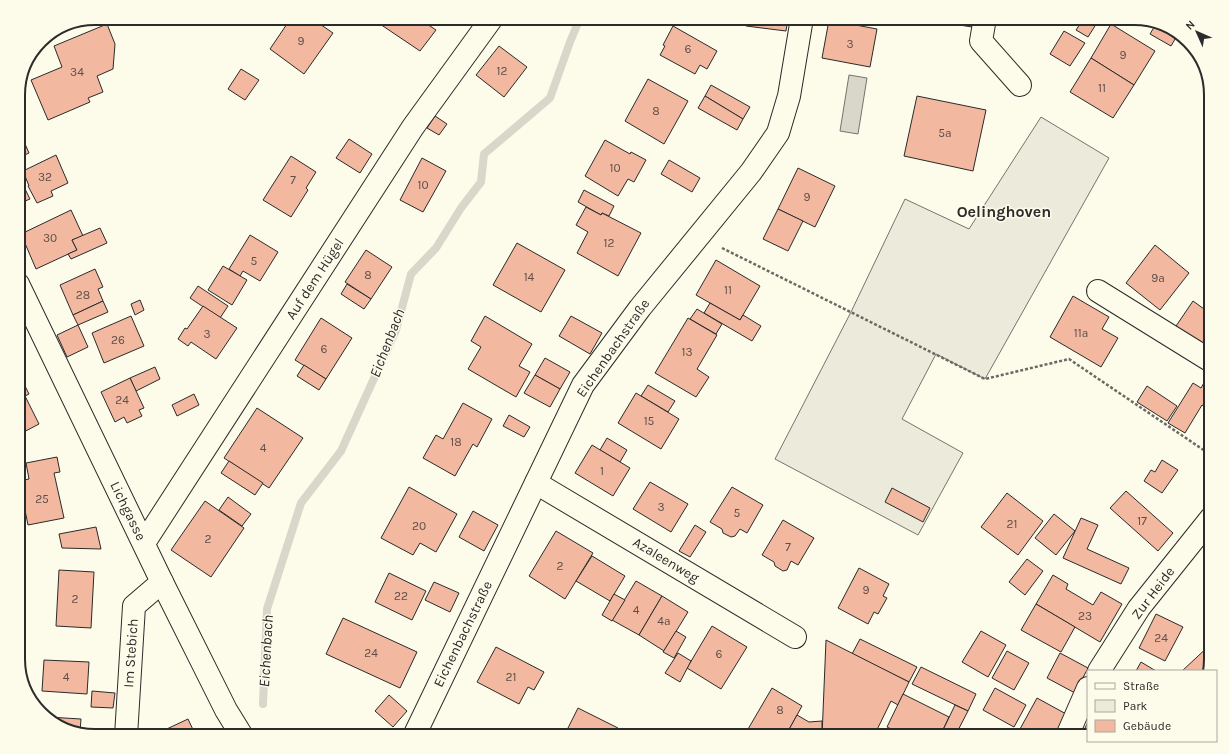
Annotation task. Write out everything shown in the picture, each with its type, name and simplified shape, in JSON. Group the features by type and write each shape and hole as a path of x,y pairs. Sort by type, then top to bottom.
{"street":[{"name":"Auf dem Hügel","path":"144,543 413,127 487,25"},
{"name":"Eichenbachstraße","path":"417,729 583,385 640,308 751,172 778,132 789,96 801,25"},
{"path":"984,25 981,42 1020,85"},
{"path":"1098,291 1204,357"},
{"name":"Lichgasse","path":"25,298 162,582 226,710 238,729"},
{"name":"Azaleenweg","path":"536,482 795,637"},
{"name":"Zur Heide","path":"1100,670 1139,608 1204,527"},
{"name":"Im Stebich","path":"126,729 134,606 162,582"},
{"path":"1070,729 1087,690"}],"path":[{"path":"699,236 985,379 1069,359 1204,450"}],"green space":[{"path":"1041,117 1109,158 985,379 936,354 902,419 963,453 918,535 775,459 851,312 905,199 969,229"}],"shaded area":[{"path":"849,75 867,78 858,134 840,131"}],"building":[{"path":"105,25 107,25 115,44 113,69 97,76 103,92 88,98 90,102 48,120 31,80 62,67 54,46"},
{"path":"286,25 321,25 333,33 304,74 270,49"},
{"path":"381,25 428,25 436,30 420,51"},
{"path":"746,25 787,25 786,31"},
{"path":"828,25 856,25 877,29 870,67 822,58"},
{"path":"959,25 972,25 972,27"},
{"path":"1079,25 1096,25 1088,37 1076,30"},
{"path":"1110,25 1155,51 1134,85 1091,58"},
{"path":"673,26 717,51 707,69 700,65 695,74 660,55 665,46 663,45"},
{"path":"1154,28 1169,34 1175,39 1171,46 1150,34"},
{"path":"1064,31 1085,43 1070,66 1050,54"},
{"path":"499,46 527,67 504,97 476,75"},
{"path":"1091,58 1134,85 1113,118 1070,92"},
{"path":"241,69 259,80 245,100 228,89"},
{"path":"648,79 688,101 664,144 625,121"},
{"path":"711,85 750,107 743,119 705,96"},
{"path":"705,96 743,119 737,130 698,108"},
{"path":"917,96 986,110 973,171 904,156"},
{"path":"435,116 447,124 439,135 427,128"},
{"path":"349,139 372,154 360,173 336,158"},
{"path":"605,140 630,154 631,152 646,160 634,182 628,179 618,196 585,176"},
{"path":"25,144 29,153 25,155"},
{"path":"56,155 68,183 51,191 53,196 37,203 28,186 25,170"},
{"path":"291,156 316,172 306,188 308,190 291,217 263,200"},
{"path":"422,158 446,171 423,212 400,200"},
{"path":"669,160 700,178 692,192 661,174"},
{"path":"798,168 835,186 815,227 778,209"},
{"path":"25,189 30,199 25,201"},
{"path":"584,190 614,206 609,216 602,213 601,215 578,202"},
{"path":"586,207 601,215 602,213 641,233 618,276 577,253 588,232 576,225"},
{"path":"778,209 803,221 788,251 763,239"},
{"path":"71,210 83,236 72,240 77,250 36,269 25,243 25,232"},
{"path":"100,228 107,243 71,259 68,254 77,250 72,240"},
{"path":"250,235 278,252 260,281 243,271 240,276 229,269"},
{"path":"517,243 565,270 541,312 493,285"},
{"path":"1155,245 1189,273 1160,310 1126,283"},
{"path":"366,250 392,267 371,299 345,282"},
{"path":"716,260 760,286 740,320 696,295"},
{"path":"223,266 247,280 232,305 208,290"},
{"path":"95,269 103,287 98,289 103,301 73,315 60,285"},
{"path":"347,284 371,299 364,309 341,294"},
{"path":"198,286 228,306 220,318 190,298"},
{"path":"1073,296 1109,317 1102,329 1118,338 1101,367 1050,337"},
{"path":"140,300 144,310 135,315 131,304"},
{"path":"103,301 108,312 78,325 73,315"},
{"path":"1193,301 1204,309 1204,349 1174,329"},
{"path":"710,303 740,320 743,315 761,326 752,341 704,313"},
{"path":"203,306 237,328 216,359 191,342 188,346 178,339"},
{"path":"697,309 722,324 716,334 690,319"},
{"path":"131,316 144,346 104,363 92,333"},
{"path":"485,316 532,344 519,366 530,372 516,397 468,369 481,347 471,341"},
{"path":"571,316 602,333 590,354 559,336"},
{"path":"321,318 352,338 326,379 295,360"},
{"path":"688,318 717,335 697,369 709,377 696,397 655,373"},
{"path":"78,325 88,347 67,357 57,335"},
{"path":"545,358 570,372 560,389 535,375"},
{"path":"304,365 326,379 319,390 297,376"},
{"path":"155,367 160,379 136,391 130,378"},
{"path":"535,375 560,389 550,407 524,393"},
{"path":"130,378 144,408 139,410 142,416 127,423 124,417 115,422 101,392"},
{"path":"1193,383 1201,388 1204,383 1204,406 1202,405 1185,433 1168,423"},
{"path":"648,385 675,401 668,412 641,396"},
{"path":"25,386 29,394 25,396"},
{"path":"1147,386 1177,406 1167,421 1137,402"},
{"path":"636,393 679,419 661,449 618,423"},
{"path":"194,394 199,405 177,416 172,405"},
{"path":"25,396 39,424 25,431"},
{"path":"463,403 492,419 477,447 473,444 455,476 423,458 436,435 443,439"},
{"path":"257,408 303,438 269,488 224,458"},
{"path":"509,415 530,427 524,437 503,426"},
{"path":"607,438 627,450 620,462 600,450"},
{"path":"592,445 630,468 613,496 575,473"},
{"path":"57,457 60,472 54,473 64,518 28,525 25,510 25,480 29,479 26,463"},
{"path":"1162,460 1178,470 1162,493 1144,481 1151,470 1155,472"},
{"path":"229,461 263,483 255,495 221,473"},
{"path":"650,482 688,504 671,532 633,509"},
{"path":"409,487 457,514 436,552 420,543 413,555 381,538"},
{"path":"732,487 763,505 747,533 740,529 735,536 731,537 723,533 722,529 710,522"},
{"path":"892,488 930,508 923,522 885,502"},
{"path":"1126,491 1173,533 1158,551 1110,508"},
{"path":"1007,493 1043,521 1018,555 981,527"},
{"path":"228,497 251,514 242,526 219,510"},
{"path":"205,501 244,528 211,577 171,550"},
{"path":"473,511 498,525 484,551 459,537"},
{"path":"1054,514 1075,531 1056,555 1035,538"},
{"path":"1081,518 1098,525 1087,549 1129,568 1121,584 1063,558"},
{"path":"783,520 814,538 798,565 791,561 787,570 783,571 775,566 774,562 762,555"},
{"path":"695,525 706,532 690,557 679,551"},
{"path":"96,527 101,549 62,548 59,534"},
{"path":"556,531 593,553 565,599 529,576"},
{"path":"592,556 625,576 610,601 576,581"},
{"path":"1027,559 1043,571 1025,595 1009,582"},
{"path":"859,568 889,584 883,596 887,598 878,614 874,612 868,624 838,608"},
{"path":"59,570 94,572 91,628 56,626"},
{"path":"389,573 426,591 412,620 375,602"},
{"path":"1053,575 1068,584 1066,589 1093,605 1101,592 1122,604 1100,642 1036,604"},
{"path":"636,581 662,596 639,635 612,620"},
{"path":"434,582 459,593 450,612 425,600"},
{"path":"614,594 625,600 612,621 602,615"},
{"path":"662,596 688,612 664,651 639,635"},
{"path":"1036,604 1075,627 1061,652 1021,630"},
{"path":"1156,614 1183,627 1165,661 1139,648"},
{"path":"343,618 417,652 400,688 326,654"},
{"path":"712,626 747,647 721,689 687,668"},
{"path":"676,631 686,637 674,658 663,652"},
{"path":"981,631 1006,645 988,677 962,662"},
{"path":"860,639 917,667 909,682 852,654"},
{"path":"826,640 909,682 898,705 891,701 877,729 822,729"},
{"path":"496,647 544,672 534,690 528,687 519,704 477,682"},
{"path":"1007,651 1029,663 1014,690 992,678"},
{"path":"1204,651 1203,670 1183,670"},
{"path":"678,653 691,661 680,682 665,673"},
{"path":"1060,653 1088,668 1075,693 1047,678"},
{"path":"44,660 89,662 87,694 42,691"},
{"path":"1141,662 1154,670 1137,670"},
{"path":"921,667 976,694 968,711 912,684"},
{"path":"772,688 802,706 789,729 748,729"},
{"path":"995,688 1026,705 1014,727 983,710"},
{"path":"92,691 115,693 113,708 91,707"},
{"path":"903,694 949,717 943,729 891,729 887,727"},
{"path":"389,695 407,711 393,727 375,711"},
{"path":"1037,698 1068,715 1061,729 1020,729"},
{"path":"955,705 968,711 959,729 943,729"},
{"path":"578,708 618,728 618,729 568,729"},
{"path":"797,715 809,722 822,721 822,729 789,729"},
{"path":"57,718 81,719 80,727 68,724"},
{"path":"188,719 193,729 167,729"}],"waterway":[{"name":"Eichenbach","path":"263,704 267,609 301,503 341,451 396,330 411,274 436,248 461,208 481,182 484,154 550,98 577,25"}],"district":[{"name":"Oelinghoven","path":"1004,211"}]}
